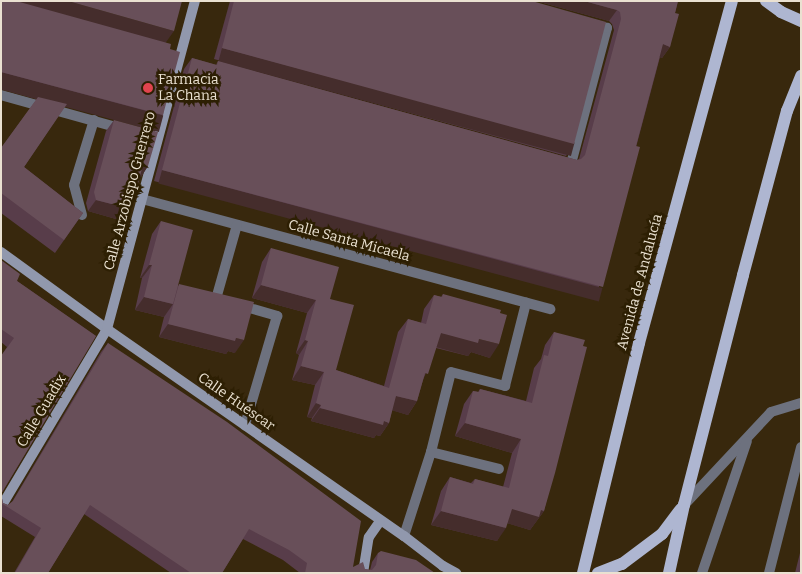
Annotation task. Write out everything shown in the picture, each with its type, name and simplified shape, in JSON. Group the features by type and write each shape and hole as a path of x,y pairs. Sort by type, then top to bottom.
{"main road":[{"name":"Calle Arzobispo Guerrero","path":"107,329 195,1"},
{"name":"Avenida de Andalucía","path":"583,573 639,343 732,1"},
{"path":"766,1 781,12 801,21"},
{"path":"670,573 684,505 742,275 787,111 801,76"},
{"name":"Calle Huéscar","path":"1,252 107,329 404,536 443,566 456,573"},
{"name":"Calle Guadix","path":"1,506 107,329"},
{"path":"598,573 622,564 662,534 684,505"},
{"path":"363,573 369,537 380,521"}],"street":[{"path":"552,158 571,164 607,28 580,21"},
{"path":"1,95 130,130"},
{"path":"82,214 74,185 94,120"},
{"path":"148,135 158,138"},
{"name":"Calle Santa Micaela","path":"142,199 550,309"},
{"path":"237,225 216,299 277,316 246,425"},
{"path":"404,536 431,452 452,372 505,386 526,303"},
{"path":"684,505 771,412 801,403"},
{"path":"702,573 740,457 751,432"},
{"path":"770,573 801,447"},
{"path":"431,452 500,469"}],"building":[{"path":"1,1 16,1 171,44 170,49 180,52 163,115 1,72"},
{"path":"68,1 182,1 174,31"},
{"path":"234,1 532,1 606,22 574,144 222,48"},
{"path":"584,1 678,1 675,13 679,14 670,47 663,44 636,146 640,147 603,287 162,170 192,58 217,65 218,61 577,160 581,159 585,155 621,19 620,12 617,10"},
{"path":"38,97 67,104 24,167 83,213 64,240 1,193 1,148"},
{"path":"114,120 158,132 148,166 143,165 131,209 96,200 94,192"},
{"path":"161,221 193,230 173,304 144,297 152,265 149,265"},
{"path":"271,248 339,267 330,299 354,305 336,370 389,388 408,319 426,324 434,295 442,297 443,294 501,310 500,313 507,315 499,344 479,339 478,343 441,333 428,374 425,373 417,401 396,396 389,423 384,421 383,425 320,408 321,405 316,403 324,372 301,366 308,341 305,340 316,300 261,285"},
{"path":"1,260 20,274 17,281 96,336 1,494 1,356 14,338 1,329"},
{"path":"179,284 254,302 244,340 236,338 235,341 168,324"},
{"path":"554,332 585,340 583,346 587,347 544,511 541,510 539,517 512,509 506,528 441,511 450,477 473,484 475,479 509,488 521,439 465,423 473,391 479,392 480,389 532,403 544,355 548,356"},
{"path":"108,343 227,422 361,521 353,567 363,562 365,569 372,570 376,565 378,553 381,551 416,560 435,573 305,573 307,563 289,550 249,529 222,573 191,573 90,505 48,573 15,573 41,528 1,503 1,494 3,503 8,505 13,501"}],"place":[{"name":"Farmacia La Chana","path":"148,88"}]}
